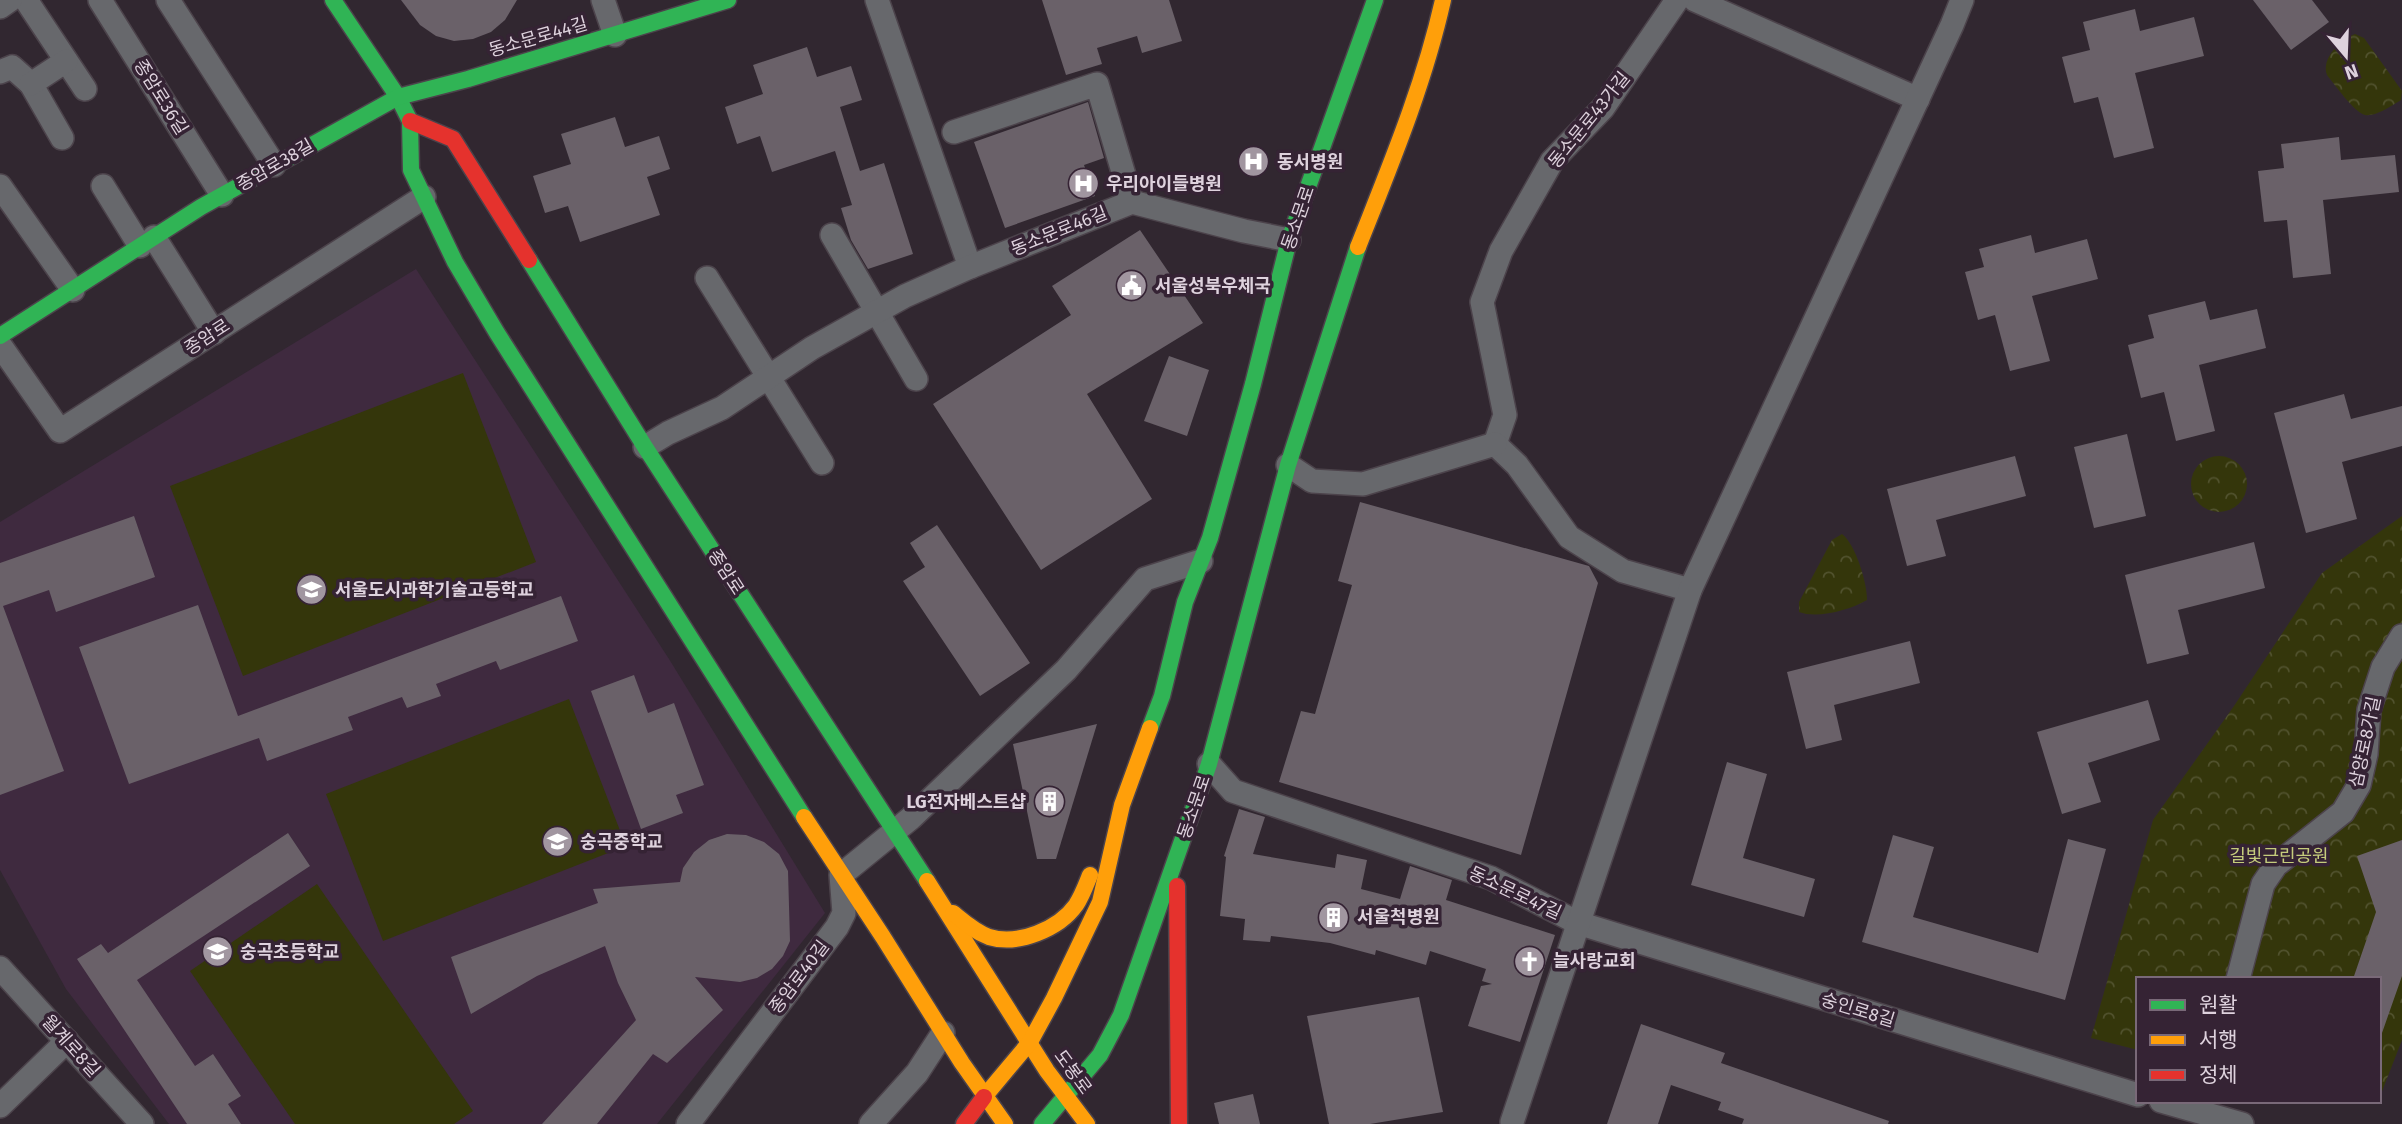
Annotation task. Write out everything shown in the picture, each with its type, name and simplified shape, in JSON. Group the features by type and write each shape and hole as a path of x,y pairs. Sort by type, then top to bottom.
{"main road":[{"path":"332,0 398,97 410,121 411,170 455,262 841,875 872,918 984,1097 1005,1124"},
{"name":"동소문로44길","path":"398,97 728,0"},
{"name":"동소문로","path":"964,1124 1030,1042 1100,902 1122,805 1162,696 1185,602 1202,561 1253,384 1289,240 1375,0"},
{"name":"동소문로","path":"1042,1124 1100,1055 1121,1016 1209,764 1288,464 1352,261 1394,160 1433,44 1443,0"},
{"name":"종암로38길","path":"1,336 222,195 398,97"},
{"name":"종암로","path":"410,121 453,139 645,447 1030,1042"},
{"path":"943,904 969,927 995,939 1033,935 1051,928 1076,906 1122,805"},
{"path":"1179,851 1176,921 1179,1124"},
{"name":"도봉로","path":"1030,1042 1047,1071 1087,1124"}],"street":[{"path":"0,7 10,0"},
{"path":"26,0 85,89"},
{"name":"종암로36길","path":"100,0 222,195"},
{"path":"168,0 274,165"},
{"path":"603,0 615,35"},
{"path":"877,0 970,267"},
{"name":"동소문로43가길","path":"1495,444 1504,415 1482,302 1501,251 1552,162 1603,108 1677,0"},
{"path":"1695,0 1918,99"},
{"name":"동소문로47길","path":"1209,764 1233,791 1491,878 1578,923 1689,590 1962,0"},
{"path":"31,84 66,61"},
{"path":"0,72 12,67 31,84 62,138"},
{"path":"954,132 1096,79 1132,202 1289,240"},
{"path":"0,186 72,290"},
{"path":"103,186 214,333"},
{"name":"종암로","path":"60,431 424,197"},
{"name":"동소문로46길","path":"645,447 722,408 812,348 905,296 1132,202"},
{"path":"832,235 916,379"},
{"path":"707,278 822,463"},
{"name":"종암로38길","path":"1,336 60,431"},
{"path":"1288,464 1311,481 1363,484 1495,444 1517,465 1569,537 1623,571 1689,590"},
{"path":"841,875 894,832 1066,670 1145,579 1202,561"},
{"name":"삼양로8가길","path":"2239,977 2263,884 2276,865 2343,813 2359,786 2366,754 2369,710 2383,667 2402,636"},
{"name":"종암로40길","path":"688,1124 837,927 844,913 841,875"},
{"path":"1508,1123 1578,923"},
{"name":"숭인로8길","path":"1578,923 2136,1094"},
{"name":"월계로8길","path":"0,968 142,1124"},
{"path":"871,1124 917,1073 943,1033"},
{"path":"0,1106 67,1041"},
{"path":"2175,1103 2204,1107 2242,1124"}],"shaded area":[{"path":"416,269 669,659 825,913 657,1124 169,1124 66,989 0,870 0,522"}],"green space":[{"path":"2355,34 2364,38 2402,91 2401,100 2374,114 2365,115 2356,109 2327,75 2327,62 2333,50"},
{"path":"463,373 536,562 243,676 170,486"},
{"path":"2219,456 2230,458 2239,464 2245,473 2245,495 2239,504 2230,510 2219,512 2208,510 2199,504 2193,495 2191,484 2193,473 2199,464 2208,458"},
{"name":"길빛근린공원","path":"2402,516 2402,1040 2381,1094 2381,977 2136,977 2136,1049 2091,1038 2153,820 2234,706 2322,573"},
{"path":"1842,534 1852,547 1860,565 1867,600 1833,612 1799,612 1799,602 1832,540"},
{"path":"569,699 626,846 383,941 326,794"},
{"path":"317,884 473,1111 454,1124 295,1124 190,971"}],"building":[{"path":"401,0 517,0 505,20 491,32 473,39 454,41 436,36 420,25"},
{"path":"1042,0 1169,0 1182,41 1142,53 1137,36 1097,48 1102,64 1066,75"},
{"path":"2253,0 2312,0 2329,22 2291,50"},
{"path":"2135,9 2140,31 2194,17 2204,56 2135,73 2154,148 2114,158 2098,97 2074,103 2062,57 2090,50 2083,22"},
{"path":"807,47 817,77 851,66 862,100 840,107 860,171 884,163 913,254 868,269 851,240 841,208 852,205 835,151 772,172 760,136 737,144 725,107 763,94 753,65"},
{"path":"1088,102 1104,158 1084,165 1095,196 1005,228 974,142"},
{"path":"615,117 625,147 659,136 670,169 647,177 660,215 580,242 568,206 545,213 533,176 571,164 561,134"},
{"path":"2339,137 2341,160 2395,155 2399,192 2323,200 2331,274 2293,278 2287,220 2264,222 2258,171 2284,168 2281,144"},
{"path":"1140,230 1203,323 1087,394 1152,499 1041,570 933,404 1071,315 1052,286"},
{"path":"2031,235 2035,253 2087,239 2098,279 2032,296 2050,361 2010,371 1995,315 1978,320 1965,272 1984,267 1979,249"},
{"path":"2205,301 2210,320 2257,309 2266,348 2199,365 2215,431 2176,441 2164,392 2141,398 2128,345 2154,338 2148,315"},
{"path":"1169,356 1209,370 1187,436 1144,421"},
{"path":"2344,394 2351,419 2402,406 2402,446 2342,462 2357,519 2306,533 2274,413"},
{"path":"2127,434 2146,516 2094,528 2074,447"},
{"path":"2015,456 2026,496 1936,520 1946,556 1907,566 1887,489"},
{"path":"1360,502 1589,566 1598,583 1521,855 1279,782 1301,711 1315,714 1352,585 1338,581"},
{"path":"134,516 155,577 56,612 49,590 3,606 64,771 0,795 0,563"},
{"path":"937,525 1030,663 980,696 903,581 925,567 910,543"},
{"path":"2254,542 2265,588 2178,610 2189,654 2147,664 2125,575"},
{"path":"561,596 578,641 500,670 496,661 436,684 441,696 407,708 402,697 348,717 353,730 267,761 259,738 129,784 79,647 198,605 238,716"},
{"path":"1910,641 1920,683 1834,705 1842,740 1806,749 1787,672"},
{"path":"634,675 648,713 674,703 704,785 676,795 683,813 641,829 591,691"},
{"path":"2148,700 2160,740 2088,763 2101,802 2062,814 2037,732"},
{"name":"LG전자베스트샵","path":"1097,724 1056,859 1037,859 1013,744"},
{"path":"1727,762 1767,774 1743,858 1815,879 1804,917 1691,885"},
{"path":"1239,809 1265,817 1253,854 1335,868 1337,854 1367,860 1361,889 1400,899 1410,866 1452,880 1446,900 1555,935 1520,1042 1468,1026 1481,986 1492,984 1482,981 1486,969 1430,951 1426,965 1376,950 1375,955 1330,943 1271,936 1270,942 1243,940 1245,919 1220,916 1224,856"},
{"path":"288,833 310,866 137,980 195,1066 213,1054 241,1096 228,1104 241,1124 187,1124 77,959 101,944 108,953"},
{"path":"727,834 746,835 764,842 779,854 788,871 790,941 783,956 772,969 757,978 740,982 695,977 723,1010 667,1063 653,1054 597,1124 542,1124 636,1020 618,983 605,946 537,976 471,1014 451,957 598,903 593,889 680,882 683,868 694,852 709,840"},
{"path":"1893,835 1934,847 1913,917 2038,953 2068,839 2106,849 2065,1000 1862,942"},
{"path":"2402,840 2402,976 2382,1033 2381,977 2354,977 2376,912 2357,856"},
{"path":"1419,997 1443,1112 1370,1124 1329,1124 1307,1016"},
{"path":"1641,1024 1725,1053 1721,1063 1889,1121 1888,1124 1742,1124 1744,1119 1718,1110 1721,1102 1671,1085 1658,1124 1607,1124"},
{"path":"1253,1094 1260,1124 1219,1124 1214,1103"}],"traffic: fast":[{"path":"333,0 398,97 410,121 411,170 455,262 497,333 804,817"},
{"path":"0,336 201,207 398,97 468,79 728,0"},
{"path":"1150,728 1162,696 1185,602 1210,538 1253,384 1289,240 1375,0"},
{"path":"1042,1124 1100,1055 1121,1015 1209,764 1288,465 1358,247"},
{"path":"529,260 645,447 927,881"}],"traffic: slow":[{"path":"1358,247 1416,94 1443,0"},
{"path":"984,1097 1030,1042 1100,902 1122,805 1150,728"},
{"path":"804,817 962,1063 1005,1124"},
{"path":"953,913 974,930 989,937 1025,937 1049,928 1069,914 1078,902 1090,875"},
{"path":"927,881 1047,1071 1087,1124"}],"traffic: jam":[{"path":"410,121 453,139 529,260"},
{"path":"1177,886 1179,1124"},
{"path":"964,1124 984,1097"}],"place":[{"name":"동서병원","path":"1254,162"},
{"name":"우리아이들병원","path":"1083,184"},
{"name":"서울성북우체국","path":"1132,286"},
{"name":"서울도시과학기술고등학교","path":"312,590"},
{"name":"LG전자베스트샵","path":"1049,802"},
{"name":"숭곡중학교","path":"557,842"},
{"name":"서울척병원","path":"1334,917"},
{"name":"숭곡초등학교","path":"217,952"},
{"name":"늘사랑교회","path":"1530,961"}]}
